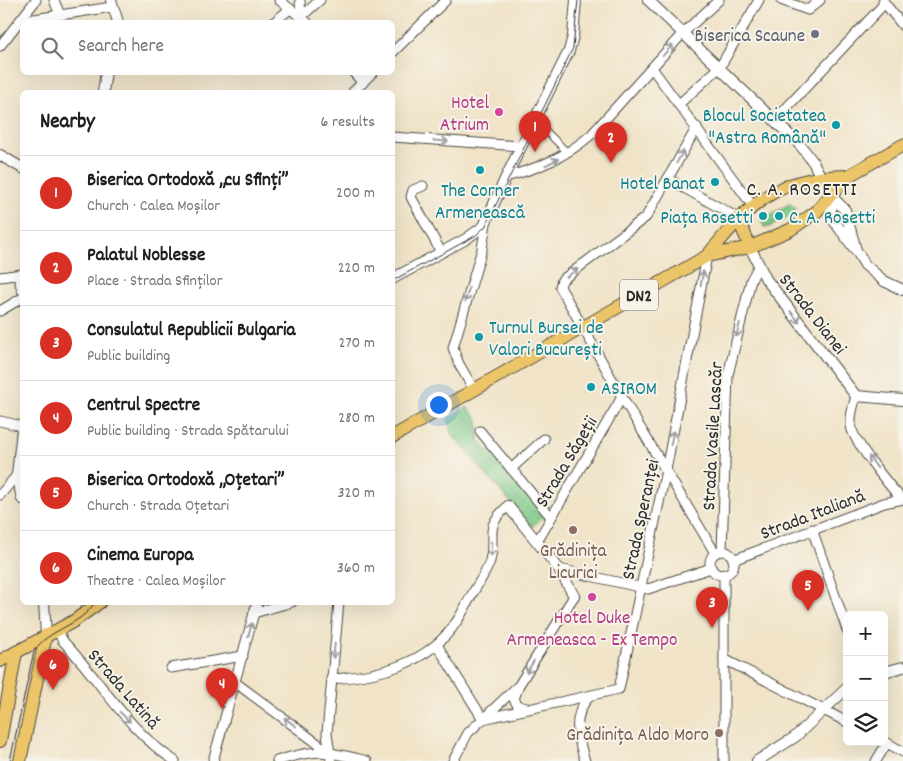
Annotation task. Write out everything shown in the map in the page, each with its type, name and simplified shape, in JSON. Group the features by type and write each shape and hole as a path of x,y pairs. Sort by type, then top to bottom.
{"main road":[{"name":"DN2","path":"395,435 471,385 582,328 707,256 750,247 790,230 816,212 848,176 903,145"},
{"name":"DN2","path":"707,256 738,218 752,205 782,188 820,176 848,176"},
{"path":"738,218 750,247"},
{"path":"0,661 74,621 90,607"},
{"path":"20,761 51,632"},
{"path":"0,741 16,652"},
{"path":"0,677 8,696"}],"street":[{"path":"21,20 36,0"},
{"path":"54,0 60,15"},
{"path":"279,0 304,20"},
{"path":"300,0 304,20"},
{"path":"304,20 320,0"},
{"path":"395,50 446,0"},
{"path":"471,385 454,355 454,343 482,249 486,223 506,177 572,44 576,0"},
{"path":"648,0 801,146 830,196 845,210 856,250"},
{"path":"506,177 547,164 568,153 592,134 683,33 719,0"},
{"path":"679,104 720,67 760,0"},
{"path":"781,0 804,10 811,9 820,0"},
{"path":"775,120 884,2 903,26"},
{"path":"21,20 60,15 112,4"},
{"path":"111,20 112,4"},
{"path":"112,4 117,20"},
{"path":"276,20 290,9"},
{"path":"0,46 20,21"},
{"path":"652,68 697,127 752,205"},
{"path":"103,90 106,75"},
{"path":"356,75 363,83"},
{"path":"355,90 370,75"},
{"path":"534,120 568,153"},
{"path":"697,127 646,217 560,284 560,287 582,328 666,470 718,552 729,554 733,560 730,571 724,574 716,573 711,568 711,559 718,552"},
{"path":"395,137 521,146"},
{"path":"0,155 20,167"},
{"path":"668,179 738,218"},
{"path":"423,186 413,190 411,197 441,252"},
{"path":"830,196 831,217 869,270 903,290"},
{"path":"395,277 473,234 486,223"},
{"path":"473,234 478,239 482,249"},
{"name":"Strada Dianei","path":"750,247 758,267 856,396"},
{"name":"Strada Speranței","path":"483,719 619,689 666,470 707,256"},
{"name":"Strada Vasile Lascăr","path":"718,552 728,375 751,280 758,267"},
{"path":"0,277 20,275"},
{"path":"0,311 20,299"},
{"path":"903,400 856,396 852,419 852,431 894,491 903,499"},
{"name":"Strada Săgeții","path":"537,542 622,397"},
{"path":"0,422 20,427"},
{"path":"480,431 551,517"},
{"path":"511,469 544,439"},
{"path":"20,446 17,475 20,489"},
{"path":"0,494 17,475"},
{"name":"Strada Italiană","path":"733,560 884,503 903,499"},
{"path":"330,679 362,676 402,666 437,645 458,621 489,564 492,527 498,515 508,506 559,569 574,596 519,685 514,699 518,706 531,708"},
{"path":"812,529 843,618"},
{"path":"559,569 641,588 660,587 711,568"},
{"path":"724,574 724,761"},
{"path":"45,605 51,632"},
{"path":"214,761 256,605"},
{"path":"254,613 282,605"},
{"path":"330,756 327,733 330,679 339,605"},
{"name":"Strada Latină","path":"51,632 63,641 116,708 158,750 175,761"},
{"path":"437,645 483,719"},
{"path":"171,668 243,656"},
{"path":"724,659 843,720"},
{"path":"888,671 903,667"},
{"path":"236,682 330,756"},
{"path":"453,761 468,733 519,685"},
{"path":"757,761 789,743 843,692"},
{"path":"585,761 577,726 580,708 588,696"},
{"path":"888,743 903,752"},
{"path":"876,761 884,746"},
{"path":"277,761 304,753 366,761"}],"green space":[{"path":"789,204 795,207 794,214 770,227 764,227 762,221 764,218"},
{"path":"467,407 478,419 479,440 544,516 532,527 451,434 448,418"}],"tram line":[{"path":"395,279 475,236 485,227 573,48 578,0"},
{"path":"10,761 34,651 40,643 81,617 93,605"}],"place":[{"name":"Biserica Scaune","path":"815,34"},
{"name":"Hotel Atrium","path":"499,112"},
{"name":"Blocul Societatea \"Astra Română\"","path":"836,125"},
{"name":"Biserica Ortodoxă „cu Sfinți”","path":"535,152"},
{"name":"Palatul Noblesse","path":"611,163"},
{"name":"The Corner Armenească","path":"480,170"},
{"name":"Hotel Banat","path":"715,182"},
{"name":"Piața Rosetti","path":"763,216"},
{"name":"C. A. Rosetti","path":"779,216"},
{"name":"Turnul Bursei de Valori București","path":"479,337"},
{"name":"ASIROM","path":"591,387"},
{"name":"Grădinița Licurici","path":"573,530"},
{"name":"Hotel Duke Armeneasca - Ex Tempo","path":"592,597"},
{"name":"Biserica Ortodoxă „Oțetari”","path":"808,611"},
{"name":"Consulatul Republicii Bulgaria","path":"712,628"},
{"name":"Cinema Europa","path":"53,690"},
{"name":"Centrul Spectre","path":"222,709"},
{"name":"Grădinița Aldo Moro","path":"719,733"}],"district":[{"name":"C. A. ROSETTI","path":"802,188"}]}
